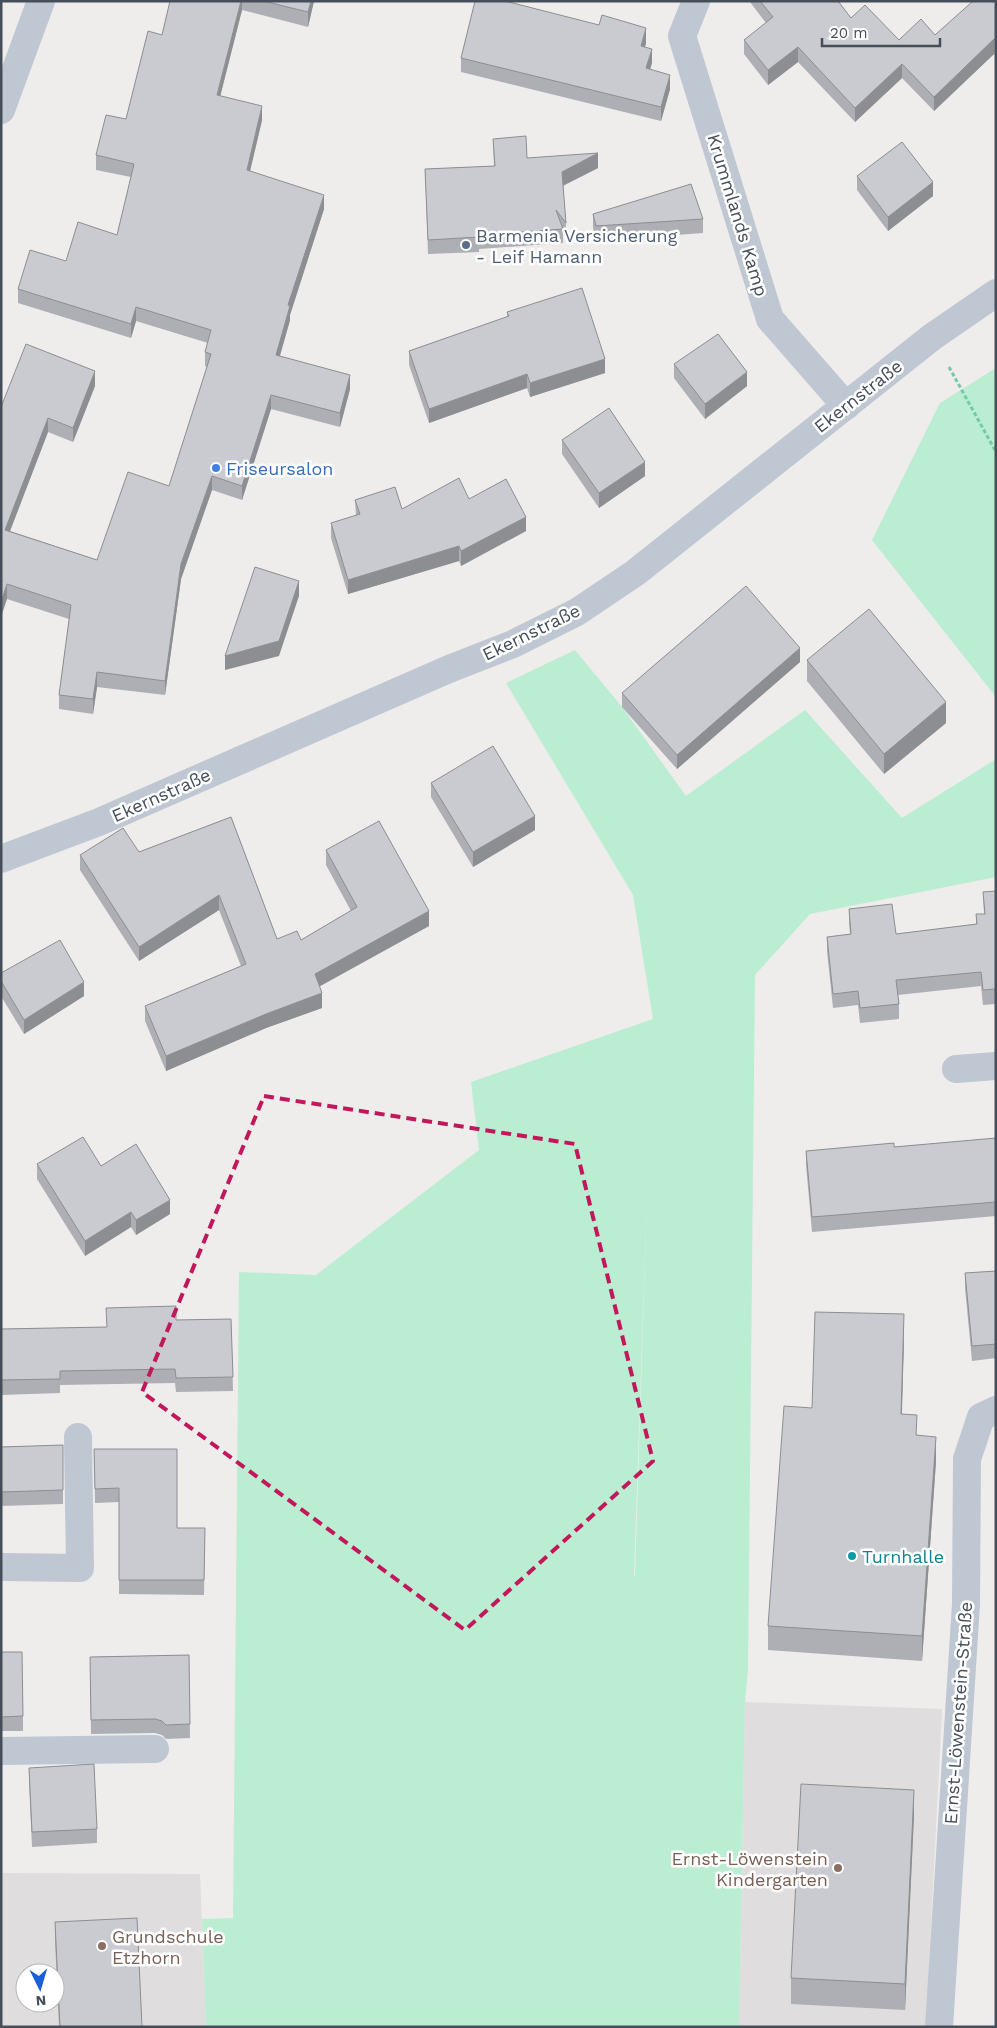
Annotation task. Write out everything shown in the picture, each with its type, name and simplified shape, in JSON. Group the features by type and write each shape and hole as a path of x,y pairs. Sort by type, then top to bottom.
{"street":[{"path":"1,110 41,1"},
{"name":"Krummlands Kamp","path":"696,1 682,36 770,319 846,406"},
{"name":"Ekernstraße","path":"1,859 99,822 449,669 513,644 577,612 635,573 932,337 996,293"},
{"path":"956,1069 996,1066"},
{"name":"Ernst-Löwenstein-Straße","path":"938,2027 966,1604 966,1459 981,1417 996,1410"},
{"path":"1,1567 80,1568 78,1437"},
{"path":"1,1751 155,1750"}],"path":[{"path":"932,337 996,452"}],"highlighted area":[{"path":"264,1096 575,1144 653,1461 465,1630 142,1392"}],"shaded area":[{"name":"Ernst-Löwenstein Kindergarten","path":"745,1702 942,1709 926,2027 739,2027"},
{"name":"Grundschule Etzhorn","path":"1,1873 200,1874 206,2027 1,2027"}],"green space":[{"path":"996,368 996,697 872,540 940,403"},
{"path":"575,650 622,707 686,796 805,710 902,818 996,759 996,877 810,914 755,975 748,1669 745,1702 739,2027 206,2027 202,1919 233,1918 239,1272 316,1275 479,1150 471,1082 653,1019 633,895 506,683","holes":["648,1165 635,1576 634,1576"]}],"building":[{"path":"170,1 241,1 217,95 262,106 247,170 324,195 288,305 290,306 276,355 350,375 340,413 271,395 242,486 212,476 181,564 165,681 97,672 93,699 59,695 71,605 7,584 1,602 1,407 26,344 95,371 73,428 48,418 5,530 97,560 128,472 169,486 211,354 205,352 211,330 136,307 131,324 18,289 30,250 66,261 78,222 117,235 134,164 96,155 106,115 126,119 148,31 162,35"},
{"path":"263,1 311,1 308,12"},
{"path":"475,1 505,1 599,25 602,15 646,28 641,46 652,49 646,68 670,75 661,107 461,58"},
{"path":"760,1 838,1 851,18 865,5 899,40 921,19 935,35 973,1 996,1 996,41 994,39 934,97 902,64 855,108 798,47 768,70 744,40 773,17"},
{"path":"526,136 527,158 598,153 562,172 566,223 556,210 563,229 428,240 425,169 495,166 493,139"},
{"path":"902,142 933,182 888,217 857,176"},
{"path":"691,184 703,219 596,226 593,214"},
{"path":"582,288 605,359 530,383 527,374 429,409 409,351 509,316 507,312"},
{"path":"718,334 747,372 705,404 674,364"},
{"path":"609,408 645,462 599,493 562,440"},
{"path":"459,478 469,499 506,479 526,517 461,551 459,546 348,580 331,523 360,514 355,500 395,487 402,509"},
{"path":"255,567 299,581 279,641 225,656"},
{"path":"746,586 800,648 677,755 622,693"},
{"path":"869,609 946,702 884,754 807,660"},
{"path":"493,746 535,816 473,852 431,783"},
{"path":"231,817 277,939 297,931 301,940 357,907 326,850 379,821 429,911 315,974 322,993 166,1056 145,1006 246,964 219,895 139,947 80,855 123,828 139,852"},
{"path":"996,891 996,989 983,990 981,972 896,980 899,1004 860,1008 858,991 833,994 827,937 851,934 849,909 892,904 896,934 977,924 976,914 985,914 983,892"},
{"path":"60,940 84,982 24,1020 1,981 1,973"},
{"path":"83,1137 101,1166 136,1144 170,1200 136,1220 131,1212 85,1241 37,1164"},
{"path":"996,1138 996,1202 812,1217 806,1151 894,1143 894,1147"},
{"path":"996,1271 996,1344 972,1346 965,1273"},
{"path":"176,1306 176,1320 231,1319 233,1377 176,1378 175,1369 60,1371 60,1379 1,1380 1,1329 107,1327 106,1308"},
{"name":"Turnhalle","path":"815,1312 904,1314 901,1414 917,1415 916,1435 936,1437 922,1636 768,1626 784,1406 812,1408"},
{"path":"63,1445 63,1490 1,1492 1,1447"},
{"path":"94,1449 177,1449 177,1528 205,1528 204,1580 119,1580 119,1488 95,1489"},
{"path":"1,1652 22,1652 23,1716 1,1717"},
{"path":"189,1655 190,1724 166,1725 162,1721 155,1719 91,1720 90,1657"},
{"path":"94,1764 97,1829 32,1832 29,1768"},
{"path":"801,1784 914,1790 905,1984 791,1978"},
{"path":"137,1918 142,2027 60,2027 59,2013 65,2013 65,1963 57,1963 55,1922"}],"place":[{"name":"Barmenia Versicherung - Leif Hamann","path":"466,245"},
{"name":"Friseursalon","path":"216,468"},
{"name":"Turnhalle","path":"852,1556"},
{"name":"Ernst-Löwenstein Kindergarten","path":"838,1868"},
{"name":"Grundschule Etzhorn","path":"102,1946"}]}
